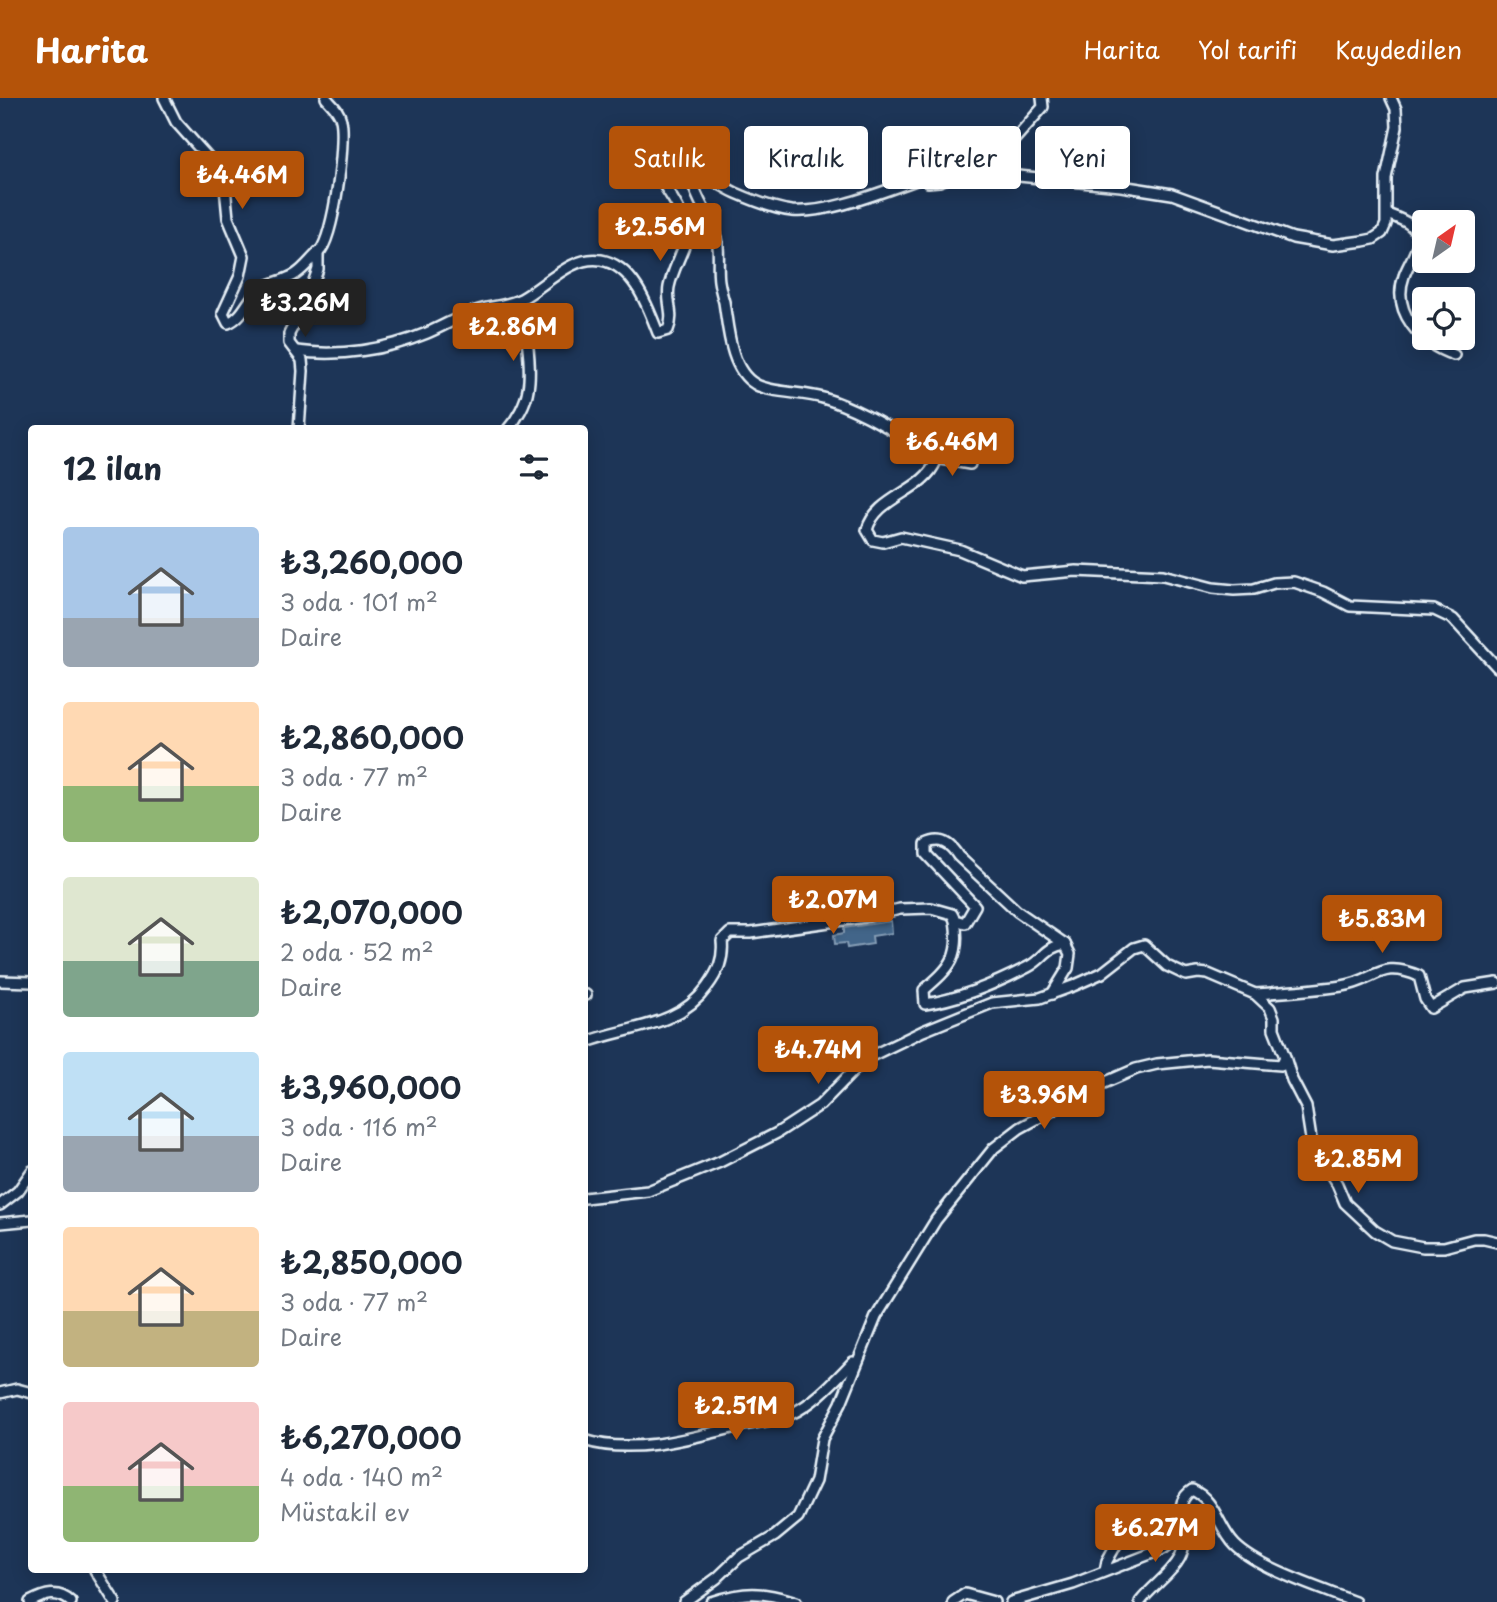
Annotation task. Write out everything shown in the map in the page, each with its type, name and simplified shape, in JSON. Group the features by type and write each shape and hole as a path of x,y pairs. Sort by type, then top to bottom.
{"street":[{"path":"164,98 170,114 216,169 225,187 228,218 244,256 240,276 223,313 228,323 244,312 261,289 298,273 318,252"},
{"path":"299,425 302,360 289,343 289,334 308,298 318,269 318,252 332,220 340,169 340,115 326,98"},
{"path":"1021,132 1043,107 1042,98"},
{"path":"1021,176 1172,194 1293,238 1323,244 1373,239 1382,233 1386,224 1386,178 1397,127 1396,109 1391,98"},
{"path":"296,351 316,354 368,350 418,337 470,313 519,300 561,271 580,263 600,260 619,269 641,291 658,333 668,330 672,321 668,291 686,236 682,217 665,189"},
{"path":"693,189 709,215 718,244 719,283 728,334 738,362 754,384 763,388 809,394 843,405 927,450 935,458 970,464"},
{"path":"730,189 792,211 839,205 888,189"},
{"path":"1387,214 1411,225 1417,233 1419,243 1399,292 1408,321 1420,336 1454,355"},
{"path":"512,425 529,388 524,321 519,300"},
{"path":"935,458 934,467 883,506 869,522 867,530 873,540 883,542 901,537 960,550 1022,576 1076,571 1163,575 1213,589 1234,590 1294,582 1323,592 1350,606 1434,610 1453,619 1497,667"},
{"path":"955,920 965,923 975,906 970,897 926,854 926,844 935,840 944,841 953,848 958,856 1017,911 1065,944 1070,954 1068,968 1052,994"},
{"path":"588,1041 606,1034 656,1024 686,1010 695,1003 718,973 723,951 722,941 730,933 751,933 911,908 941,910 952,914 958,941 953,960 947,970 924,990 925,1004 984,986 1032,965 1054,946 1065,944"},
{"path":"588,1198 648,1191 720,1162 777,1133 820,1105 865,1059 923,1031 992,1003 1024,1001 1052,994 1102,973 1134,948 1144,945 1167,966 1186,975 1208,974 1255,995 1270,1008 1274,1029 1306,1107 1311,1139 1345,1203 1375,1231 1392,1241 1423,1247 1444,1247 1474,1239 1497,1242"},
{"path":"1255,995 1352,985 1380,971 1401,970 1419,976 1425,999 1431,1008 1465,988 1497,983"},
{"path":"0,981 28,982"},
{"path":"684,1602 718,1578 738,1557 775,1536 798,1517 815,1481 822,1439 841,1402 876,1317 936,1220 987,1155 1020,1128 1097,1086 1136,1069 1208,1059 1281,1065 1286,1057"},
{"path":"0,1205 18,1191 28,1177"},
{"path":"0,1223 28,1220"},
{"path":"588,1441 603,1446 645,1445 791,1414 824,1391 859,1355"},
{"path":"0,1393 17,1389 28,1393"},
{"path":"1140,1602 1171,1570 1182,1554 1184,1534 1180,1504 1184,1495 1192,1490 1202,1494 1235,1545 1252,1557 1355,1602"},
{"path":"1010,1602 1073,1584 1163,1549 1171,1544 1181,1525"},
{"path":"1105,1571 1107,1561 1117,1544"},
{"path":"97,1573 115,1602"},
{"path":"30,1602 54,1593 64,1595 71,1602"},
{"path":"710,1602 738,1593 778,1596 796,1602"},
{"path":"953,1602 963,1598 994,1602"}],"water":[{"path":"891,921 892,933 872,936 873,944 847,948 846,943 835,944 834,935 844,933 844,928"}]}
